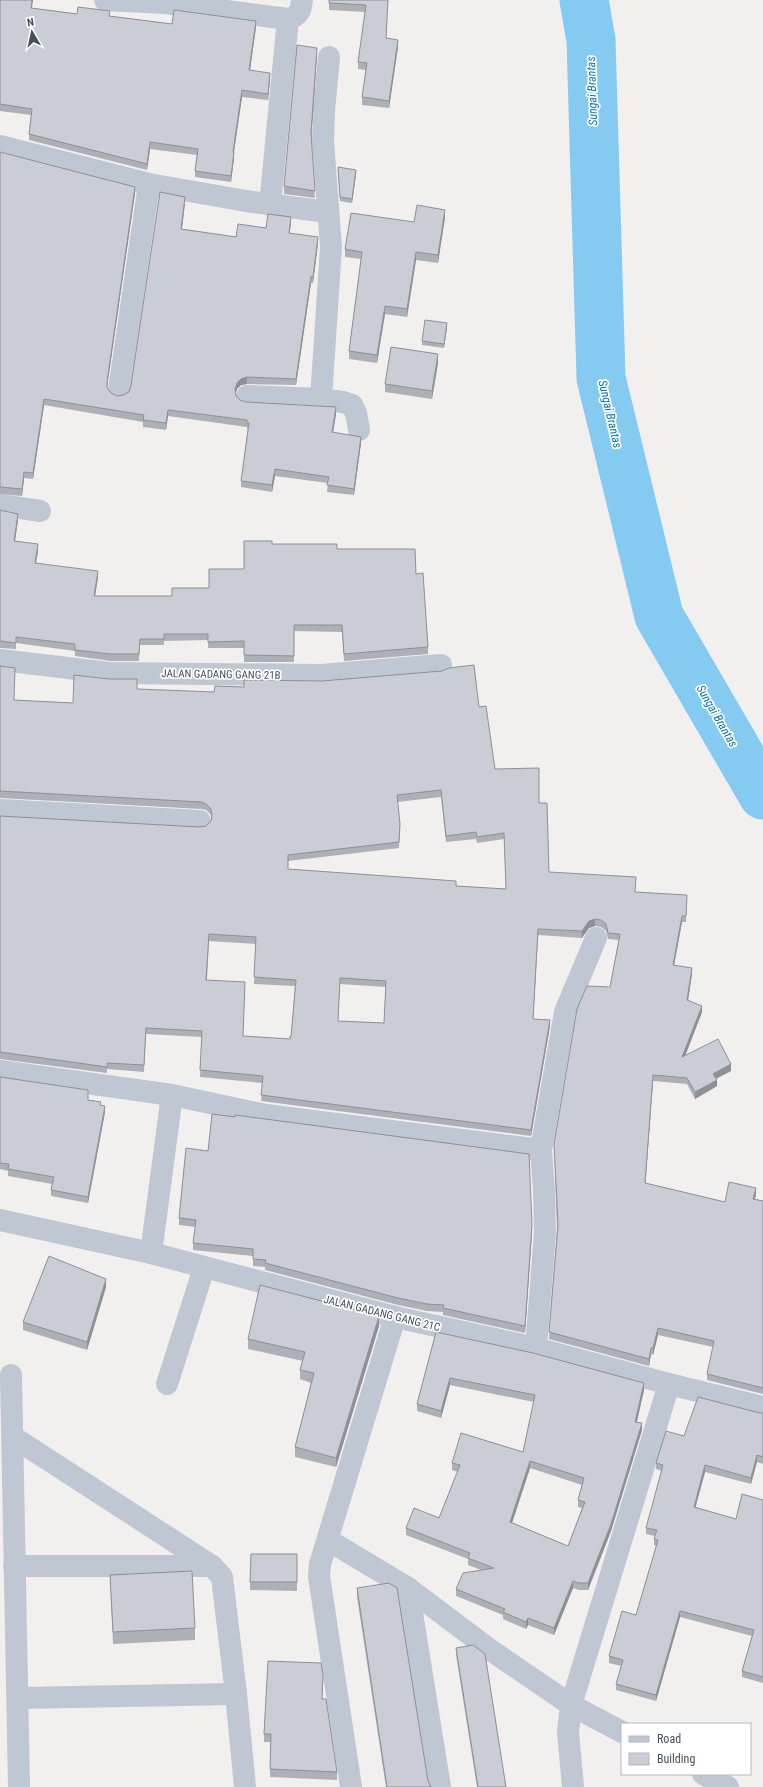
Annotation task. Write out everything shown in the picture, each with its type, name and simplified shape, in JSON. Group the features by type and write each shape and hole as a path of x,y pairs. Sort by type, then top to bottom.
{"street":[{"path":"105,0 250,7 288,19 296,17 300,13 302,0"},
{"path":"270,205 288,19"},
{"path":"321,398 331,247 327,212 324,141 324,111 329,57"},
{"path":"0,146 149,184 270,205 327,212"},
{"path":"119,390 149,184"},
{"path":"247,396 321,398 343,402 352,405 356,413 359,430"},
{"path":"0,505 40,511"},
{"name":"JALAN GADANG GANG 21B","path":"0,660 110,673 321,675 442,665"},
{"path":"0,810 200,821"},
{"path":"536,1348 545,1232 541,1150 565,1012 596,938"},
{"path":"0,1071 172,1095 266,1115 541,1150"},
{"path":"151,1254 172,1095"},
{"name":"JALAN GADANG GANG 21C","path":"0,1220 151,1254 395,1317 536,1348 669,1384 763,1407"},
{"path":"167,1384 204,1268"},
{"path":"352,1787 319,1576 323,1554 395,1317"},
{"path":"11,1375 19,1787"},
{"path":"573,1787 568,1732 571,1706 669,1384"},
{"path":"13,1437 212,1566 222,1577 245,1787"},
{"path":"328,1540 408,1588 489,1649 571,1706 621,1731"},
{"path":"14,1566 212,1566"},
{"path":"408,1588 440,1787"},
{"path":"18,1698 236,1694"},
{"path":"705,1775 728,1787"}],"building":[{"path":"0,0 32,0 31,8 77,14 78,7 110,11 109,16 172,24 174,10 256,21 249,70 270,73 268,94 242,90 231,176 195,171 198,149 150,142 147,164 29,134 32,109 0,104"},
{"path":"329,0 388,0 386,38 398,40 389,101 362,97 367,63 358,62 366,5 329,3"},
{"path":"297,45 317,48 311,133 315,191 284,186"},
{"path":"0,152 135,187 107,382 107,388 111,393 117,396 129,392 131,385 160,192 185,197 181,229 236,237 238,224 266,228 268,214 291,217 289,233 318,237 296,379 247,377 241,379 237,383 235,389 236,396 240,400 246,402 336,407 332,432 361,437 354,489 327,485 329,477 275,469 272,485 241,481 249,423 247,423 247,420 168,410 166,423 143,420 144,415 44,399 33,473 24,472 22,489 0,487"},
{"path":"338,167 356,170 352,199 340,197"},
{"path":"417,205 445,210 438,255 416,252 407,309 385,306 377,355 349,351 362,252 345,249 351,213 414,222"},
{"path":"425,320 447,323 444,344 422,341"},
{"path":"391,347 438,354 432,391 385,384"},
{"path":"0,510 18,514 14,541 38,544 35,563 98,571 94,596 172,596 172,588 209,588 209,569 244,569 244,541 272,541 272,544 337,544 337,549 415,549 416,574 423,573 428,647 344,654 342,625 294,625 294,656 244,655 244,641 208,642 208,634 164,634 164,639 140,639 139,654 111,654 75,650 75,644 16,637 16,643 0,641"},
{"path":"474,665 479,707 486,706 495,769 539,768 539,803 547,803 549,872 636,877 635,892 687,895 686,916 682,916 673,965 692,968 687,1000 702,1006 682,1057 718,1039 731,1064 713,1074 717,1080 695,1092 687,1078 653,1075 645,1183 725,1202 729,1182 756,1188 753,1199 763,1201 763,1388 707,1374 714,1341 658,1328 649,1359 549,1332 558,1225 554,1144 577,1009 587,986 610,987 620,934 608,933 606,924 601,920 595,919 589,921 582,931 538,929 533,1019 550,1020 531,1130 261,1095 263,1076 200,1070 202,1031 146,1028 144,1065 107,1063 107,1067 0,1052 0,816 199,827 206,826 211,821 212,816 211,809 206,804 201,802 0,791 0,666 15,668 14,700 73,703 74,675 109,679 137,679 137,689 214,692 215,686 244,687 244,680 322,681 442,671 449,668","holes":["441,790 446,836 476,832 477,837 504,833 506,889 456,886 456,881 288,869 288,855 399,842 400,824 397,795","209,934 256,937 254,977 296,980 290,1039 243,1036 245,982 206,980","340,978 386,981 384,1023 338,1021"]},
{"path":"0,1077 88,1090 88,1100 101,1102 100,1105 105,1106 88,1197 51,1190 54,1177 8,1169 9,1164 0,1163"},
{"path":"212,1114 235,1117 235,1115 529,1154 532,1225 525,1326 443,1308 444,1305 427,1304 398,1298 265,1263 266,1260 253,1259 253,1249 193,1243 196,1220 179,1218 186,1148 208,1151"},
{"path":"49,1256 106,1279 87,1342 23,1322"},
{"path":"260,1285 379,1316 336,1458 295,1447 314,1373 300,1370 305,1352 248,1339"},
{"path":"436,1332 533,1353 644,1383 635,1422 642,1423 611,1524 588,1583 573,1581 554,1628 528,1618 526,1622 503,1612 505,1609 456,1589 463,1573 494,1568 468,1558 470,1553 406,1528 414,1508 439,1518 460,1465 452,1463 461,1433 523,1452 535,1395 450,1378 441,1411 417,1404","holes":["530,1461 584,1478 578,1500 585,1502 568,1546 510,1522"]},
{"path":"698,1397 763,1413 763,1457 757,1455 751,1478 705,1465 694,1507 736,1519 742,1494 763,1500 763,1677 742,1671 754,1630 680,1611 656,1695 616,1684 623,1660 609,1656 622,1611 636,1615 658,1540 654,1539 657,1530 646,1528 663,1465 656,1463 666,1431 684,1436"},
{"path":"251,1554 297,1554 297,1582 250,1582"},
{"path":"192,1571 195,1628 113,1632 110,1575"},
{"path":"389,1583 397,1588 428,1781 431,1787 387,1787 357,1588"},
{"path":"473,1645 485,1654 506,1787 478,1787 456,1648"},
{"path":"268,1661 321,1663 323,1675 322,1699 326,1699 337,1772 270,1769 271,1734 264,1734"}],"waterway":[{"name":"Sungai Brantas","path":"584,0 591,40 601,378 659,616 763,795"}]}
